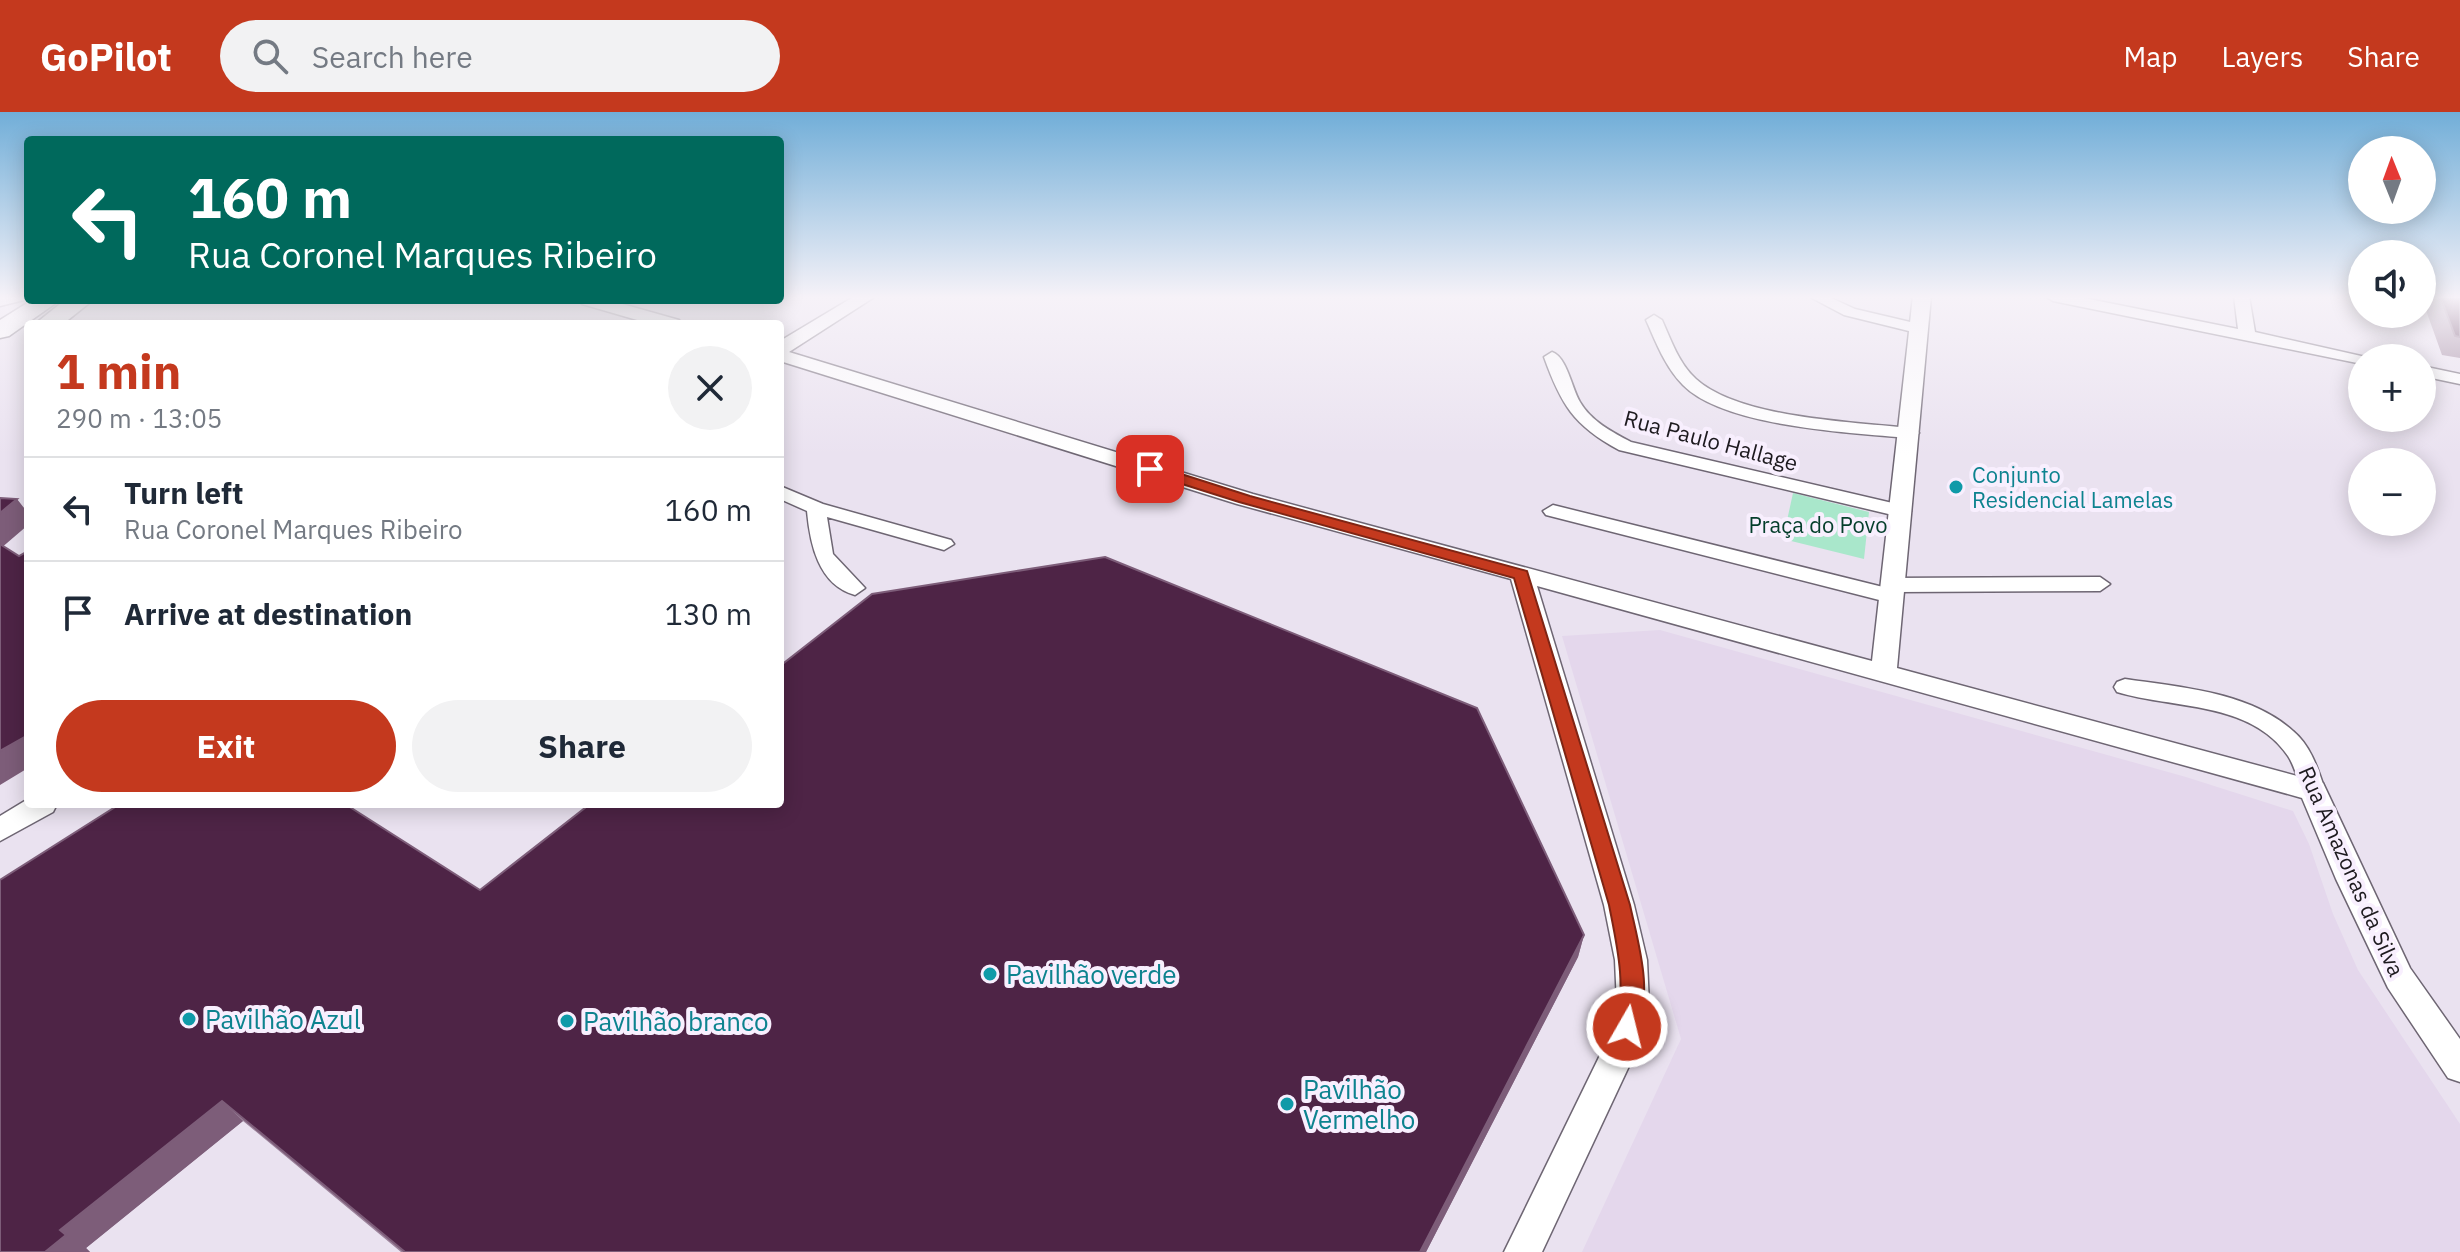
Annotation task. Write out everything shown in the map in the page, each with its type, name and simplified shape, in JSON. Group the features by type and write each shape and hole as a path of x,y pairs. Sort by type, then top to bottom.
{"street":[{"path":"1670,349 1684,376 1707,396 1733,405 1819,424 1910,433"},
{"path":"1884,673 1910,433 1916,349"},
{"path":"2315,349 2348,356"},
{"path":"784,356 1245,499 2313,790"},
{"name":"Rua Paulo Hallage","path":"1552,357 1571,406 1585,422 1625,446 1901,511"},
{"path":"2436,374 2460,379"},
{"path":"784,494 816,508 944,544"},
{"path":"816,508 818,546 822,556 831,569 855,588"},
{"path":"1553,511 1892,591 2100,584"},
{"path":"1521,574 1619,905 1631,960 1633,1005 1620,1049 1523,1252"},
{"name":"Rua Amazonas da Silva","path":"2125,687 2208,699 2247,714 2276,731 2299,752 2377,937 2399,978 2460,1067"},
{"path":"0,830 36,808"},
{"path":"2428,1023 2460,1033"}],"shaded area":[{"path":"1660,630 2186,777 2293,811 2358,970 2460,1124 2460,1252 1582,1252 1681,1039 1562,636"}],"green space":[{"name":"Praça do Povo","path":"1793,493 1869,512 1864,559 1783,539"}],"building":[{"path":"0,498 17,499 0,513"},
{"path":"0,544 19,556 24,553 24,737 0,751"},
{"path":"1105,557 1477,708 1584,935 1420,1252 405,1252 222,1101 60,1230 66,1235 45,1252 0,1252 0,880 114,808 351,808 480,890 585,808 784,808 784,663 872,594"}],"place":[{"name":"Conjunto Residencial Lamelas","path":"1956,487"},
{"name":"Pavilhão verde","path":"990,974"},
{"name":"Pavilhão Azul","path":"189,1019"},
{"name":"Pavilhão branco","path":"567,1021"},
{"name":"Pavilhão Vermelho","path":"1287,1104"}],"route":[{"path":"1150,469 1245,499 1521,574 1619,905 1631,960 1633,1005 1627,1027"}]}
